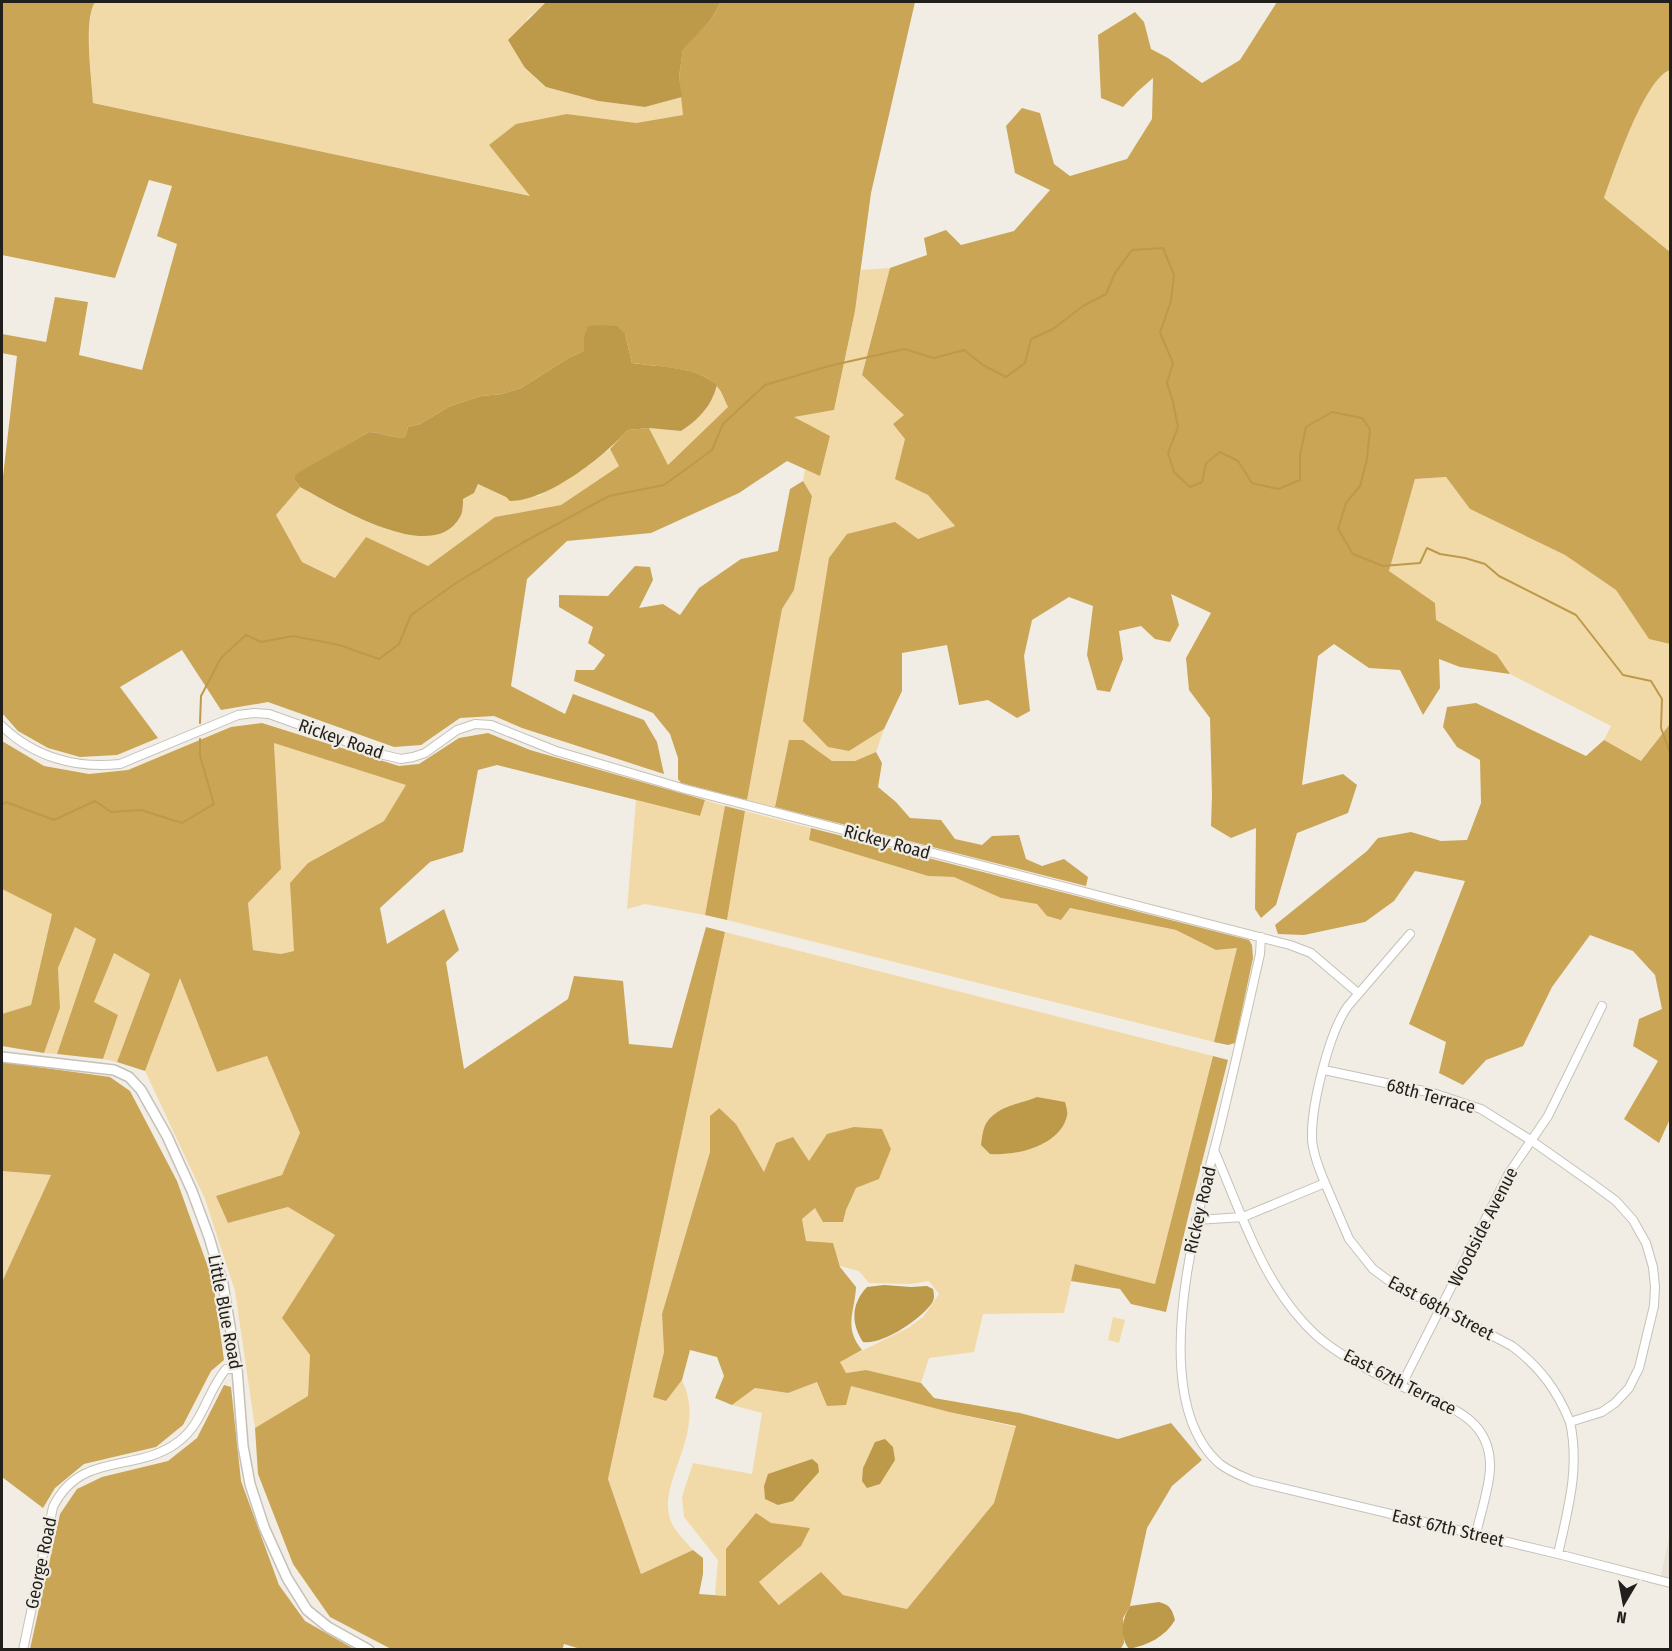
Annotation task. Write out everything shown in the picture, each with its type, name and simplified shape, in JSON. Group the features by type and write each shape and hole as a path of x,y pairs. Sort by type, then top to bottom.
{"street":[{"name":"Rickey Road","path":"2,726 26,746 42,754 73,764 106,766 120,764 238,715 254,713 269,714 401,759 425,753 464,727 475,724 491,725 556,751 685,789 1261,937 1257,965 1196,1221 1184,1288 1182,1376 1195,1427 1209,1452 1227,1469"},
{"name":"East 68th Street","path":"1410,934 1358,993 1337,1024 1326,1057 1312,1126 1315,1159 1349,1239 1365,1262 1392,1284 1512,1346 1529,1358 1555,1389 1570,1422 1574,1450 1574,1480 1558,1554"},
{"path":"1261,937 1311,953 1358,993"},
{"name":"Woodside Avenue","path":"1401,1386 1509,1173 1532,1141 1566,1081 1602,1006"},
{"name":"Little Blue Road","path":"2,1057 114,1070 129,1077 141,1090 171,1145 192,1191 223,1284 237,1369 243,1446 250,1484 264,1527 282,1568 307,1610 328,1627 369,1650"},
{"name":"68th Terrace","path":"1324,1070 1433,1093 1480,1109 1532,1141 1593,1184 1625,1210 1646,1243 1653,1267 1654,1306 1639,1368 1629,1388 1615,1403 1602,1412 1570,1422"},
{"name":"East 67th Terrace","path":"1214,1150 1267,1271 1279,1292 1318,1336 1345,1356 1401,1386 1459,1411 1473,1422 1482,1435 1488,1452 1490,1468 1476,1534"},
{"path":"1196,1221 1243,1217 1325,1183"},
{"name":"George Road","path":"23,1650 53,1507 58,1496 67,1485 83,1473 155,1454 179,1442 197,1421 218,1378 226,1369 237,1369"},
{"name":"East 67th Street","path":"1227,1469 1269,1486 1476,1534 1671,1583"}],"shaded area":[{"path":"2,2 95,2 89,22 93,103 530,196 489,145 516,124 567,114 636,123 683,115 679,77 683,48 710,21 721,2 915,2 871,193 855,311 834,410 794,417 830,436 820,476 787,461 739,493 651,533 567,541 527,579 511,686 565,714 573,694 644,720 657,742 664,774 522,728 494,716 460,718 421,745 394,747 268,702 221,710 182,650 120,687 158,738 117,755 80,757 48,748 18,731 2,713 2,485 17,356 2,353 2,334 46,342 55,297 88,302 79,355 142,370 177,244 157,236 172,186 149,180 115,278 2,255","holes":["625,334 632,363 676,368 707,378 719,388 728,407 668,465 649,428 628,430 610,449 619,466 561,505 495,517 428,566 366,537 335,578 302,562 276,515 300,487 295,480 295,475 369,432 405,437 408,427 420,424 450,406 481,396 502,394 521,388 570,357 584,351 584,337"]},
{"path":"95,2 546,2 527,19 524,68 546,87 598,101 645,107 682,97 684,115 636,123 567,114 489,145 531,196 93,103 89,36"},
{"path":"546,2 721,2 710,21 683,49 679,77 682,97 645,107 598,101 546,87 525,68 508,40"},
{"path":"1277,2 1670,2 1670,70 1660,77 1640,107 1604,198 1670,252 1670,644 1649,639 1616,590 1565,555 1470,509 1446,477 1415,479 1389,571 1435,603 1436,620 1497,655 1510,674 1460,667 1439,659 1440,688 1423,715 1400,670 1369,668 1334,644 1318,656 1302,785 1343,774 1357,785 1348,813 1297,833 1276,905 1261,918 1255,909 1256,828 1231,838 1211,826 1210,718 1189,690 1186,658 1211,613 1171,594 1179,625 1170,642 1155,639 1141,626 1119,631 1123,659 1110,692 1097,690 1087,655 1093,606 1069,597 1032,620 1024,656 1030,711 1017,718 988,700 959,705 947,645 902,653 902,691 884,729 849,751 828,747 803,721 829,558 847,534 895,522 918,539 955,526 928,495 895,479 905,439 893,424 904,415 862,375 890,268 927,255 924,238 946,230 961,245 1014,231 1050,190 1015,173 1006,126 1022,108 1040,113 1054,164 1070,176 1127,159 1152,119 1153,78 1123,107 1101,98 1098,35 1135,12 1144,22 1151,49 1168,58 1202,83 1240,60"},
{"path":"1670,70 1670,252 1604,198 1640,107 1660,77"},
{"path":"890,268 862,375 905,415 905,439 896,479 928,495 955,526 918,539 849,751 884,729 876,752 855,761 832,761 803,740 789,740 775,807 747,800 782,609 794,590 812,496 803,481 805,469 819,475 830,436 793,417 834,410 855,311 861,270"},
{"path":"588,326 617,326 625,334 632,363 688,371 699,374 717,385 712,400 704,412 681,431 649,428 628,430 574,476 541,494 510,501 478,484 474,493 463,499 460,517 447,531 428,536 406,534 358,518 300,487 295,480 295,475 299,472 369,432 405,437 408,427 420,424 450,406 481,396 502,394 521,388 570,357 584,351 584,337"},
{"path":"717,385 728,407 668,466 649,428 681,431 704,412 712,400"},
{"path":"610,449 619,466 561,505 495,517 428,566 366,537 335,578 302,562 276,515 300,487 382,528 428,536 447,531 460,517 463,499 474,493 478,484 506,497 539,496"},
{"path":"1446,477 1470,509 1565,555 1616,590 1649,639 1670,644 1670,724 1641,761 1604,740 1611,726 1510,674 1497,655 1436,620 1389,571 1415,479"},
{"path":"803,481 812,496 794,590 782,609 747,800 681,783 678,779 678,758 670,734 653,713 574,681 576,670 594,670 605,655 588,643 593,627 559,607 559,595 608,596 635,566 650,567 653,580 639,608 663,604 680,615 699,588 741,559 778,551 790,489"},
{"path":"1476,703 1586,756 1604,740 1641,761 1670,724 1670,1119 1659,1143 1624,1119 1658,1061 1633,1046 1639,1019 1662,1009 1655,975 1633,951 1590,935 1552,987 1523,1046 1486,1060 1463,1085 1439,1073 1446,1042 1409,1024 1465,881 1415,871 1394,901 1365,922 1304,935 1278,934 1275,925 1367,851 1378,838 1411,832 1441,841 1467,840 1481,803 1480,760 1457,747 1443,727 1447,707"},
{"path":"262,723 399,766 419,764 459,738 488,733 530,750 705,800 700,816 497,765 478,770 463,852 430,862 380,908 387,944 444,909 459,950 446,962 464,1069 568,999 574,976 623,981 629,1044 672,1048 706,927 725,932 608,1479 641,1574 693,1550 703,1558 699,1594 726,1596 726,1549 756,1513 771,1523 810,1528 801,1546 759,1582 779,1605 821,1572 843,1595 907,1609 994,1503 1016,1426 949,1412 851,1386 846,1405 827,1406 817,1382 788,1393 755,1388 732,1405 715,1398 724,1376 717,1357 690,1350 682,1380 666,1401 653,1397 664,1352 662,1314 710,1152 710,1116 719,1108 736,1124 764,1172 776,1143 793,1137 809,1161 827,1134 854,1127 882,1129 891,1149 879,1179 856,1188 843,1222 823,1222 815,1208 802,1219 806,1241 833,1243 840,1267 856,1287 851,1327 856,1342 862,1350 840,1362 846,1373 866,1370 921,1383 934,1398 1020,1413 1118,1439 1171,1423 1202,1460 1172,1486 1147,1528 1130,1606 1123,1618 1124,1643 1120,1650 584,1650 564,1644 562,1650 393,1650 330,1617 293,1564 258,1474 255,1428 308,1396 310,1355 282,1318 335,1235 288,1207 228,1223 216,1196 282,1175 300,1133 267,1056 217,1072 180,978 145,1071 117,1062 150,974 114,953 94,1002 118,1015 103,1059 57,1054 96,939 75,927 58,968 60,1008 44,1053 2,1046 2,1014 31,1005 52,914 2,889 2,741 44,766 89,774 128,770 231,727","holes":["274,743 406,785 384,821 308,863 290,883 294,951 281,954 253,950 248,903 281,869"]},
{"path":"789,740 803,740 832,761 855,761 876,752 882,763 878,787 910,818 941,820 955,839 982,845 992,836 1019,835 1026,859 1042,866 1064,859 1088,877 1086,886 775,807"},
{"path":"274,742 407,785 384,821 308,863 295,951 281,954 253,950 248,903 281,869"},
{"path":"636,800 700,816 705,800 725,806 705,915 645,904 627,909"},
{"path":"725,806 745,811 727,920 705,915"},
{"path":"745,811 811,828 809,840 928,876 954,877 1001,898 1038,904 1047,916 1061,920 1070,908 1176,930 1216,950 1238,948 1214,1042 727,920"},
{"path":"811,828 1249,940 1252,945 1253,958 1235,1043 1228,1045 1214,1042 1237,948 1216,950 1176,930 1070,908 1061,920 1047,916 1037,904 1001,898 954,877 928,876 809,840"},
{"path":"2,889 52,913 31,1005 2,1014"},
{"path":"75,927 97,939 57,1054 44,1053 60,1008 58,968"},
{"path":"725,932 1213,1056 1155,1284 1075,1264 1064,1313 983,1314 974,1352 929,1358 921,1383 866,1370 846,1373 839,1362 908,1328 923,1317 939,1294 929,1281 911,1284 869,1283 859,1271 840,1266 832,1244 806,1241 802,1218 815,1208 843,1222 856,1188 879,1179 891,1149 809,1161 764,1172 736,1124 718,1108 710,1116 710,1152 662,1314 664,1352 654,1396 666,1401 682,1380 689,1401 686,1439 669,1492 668,1508 672,1524 693,1550 641,1574 608,1479"},
{"path":"113,952 150,974 117,1062 103,1059 118,1015 94,1002"},
{"path":"180,977 217,1072 267,1056 300,1133 282,1175 217,1196 228,1223 288,1207 335,1235 283,1318 310,1355 308,1396 255,1428 235,1291 205,1199 145,1071"},
{"path":"1213,1056 1228,1060 1166,1312 1131,1304 1120,1289 1071,1281 1075,1264 1155,1284"},
{"path":"2,1062 110,1077 130,1091 177,1181 213,1281 224,1360 211,1371 183,1425 156,1447 84,1464 55,1488 43,1508 2,1477 2,1282 51,1175 2,1171"},
{"path":"1037,1097 1065,1102 1067,1114 1063,1126 1056,1135 1024,1151 990,1154 981,1145 987,1122 1003,1109"},
{"path":"2,1171 51,1175 2,1282"},
{"path":"927,1286 933,1289 934,1299 927,1309 901,1330 881,1339 863,1342 855,1320 858,1300 867,1287"},
{"path":"1113,1317 1125,1320 1119,1343 1108,1340"},
{"path":"817,1382 851,1386 1016,1427 994,1503 907,1609 843,1595 780,1605 759,1582 801,1546 756,1513 726,1596 715,1595 718,1560 684,1517 682,1497 693,1463 752,1474 762,1413 732,1405 755,1388 788,1393"},
{"path":"224,1385 231,1387 241,1481 279,1585 305,1621 354,1649 30,1649 60,1514 77,1489 102,1477 168,1461 197,1438"},
{"path":"885,1439 893,1447 895,1460 880,1484 867,1488 862,1481 863,1468 875,1442"},
{"path":"812,1459 818,1464 819,1472 793,1501 778,1505 765,1499 764,1486 768,1474"},
{"path":"1670,1532 1670,1578 1661,1576"},
{"path":"1159,1602 1170,1608 1175,1620 1155,1639 1129,1649 1124,1639 1123,1628 1130,1606"}],"waterway":[{"path":"200,723 201,696 221,658 246,635 261,642 293,636 339,645 379,659 399,644 411,615 456,583 522,543 609,496 664,485 712,450 723,424 765,385 829,366 904,349 934,358 964,350 983,365 1006,377 1025,363 1031,339 1053,329 1083,306 1106,294 1115,273 1132,250 1163,248 1174,275 1171,301 1160,333 1173,363 1167,383 1178,427 1168,453 1174,472 1190,487 1202,482 1206,463 1220,452 1238,461 1252,483 1278,489 1300,480 1300,455 1306,427 1332,412 1362,418 1370,429 1367,459 1360,486 1346,503 1338,529 1353,554 1383,566 1420,563 1427,548 1440,554 1465,558 1485,564 1499,576 1576,615 1623,675 1651,681 1662,699 1661,728 1670,752"},
{"path":"2,805 6,802 54,820 95,801 111,812 141,810 182,823 214,804 200,756 200,739"}]}
